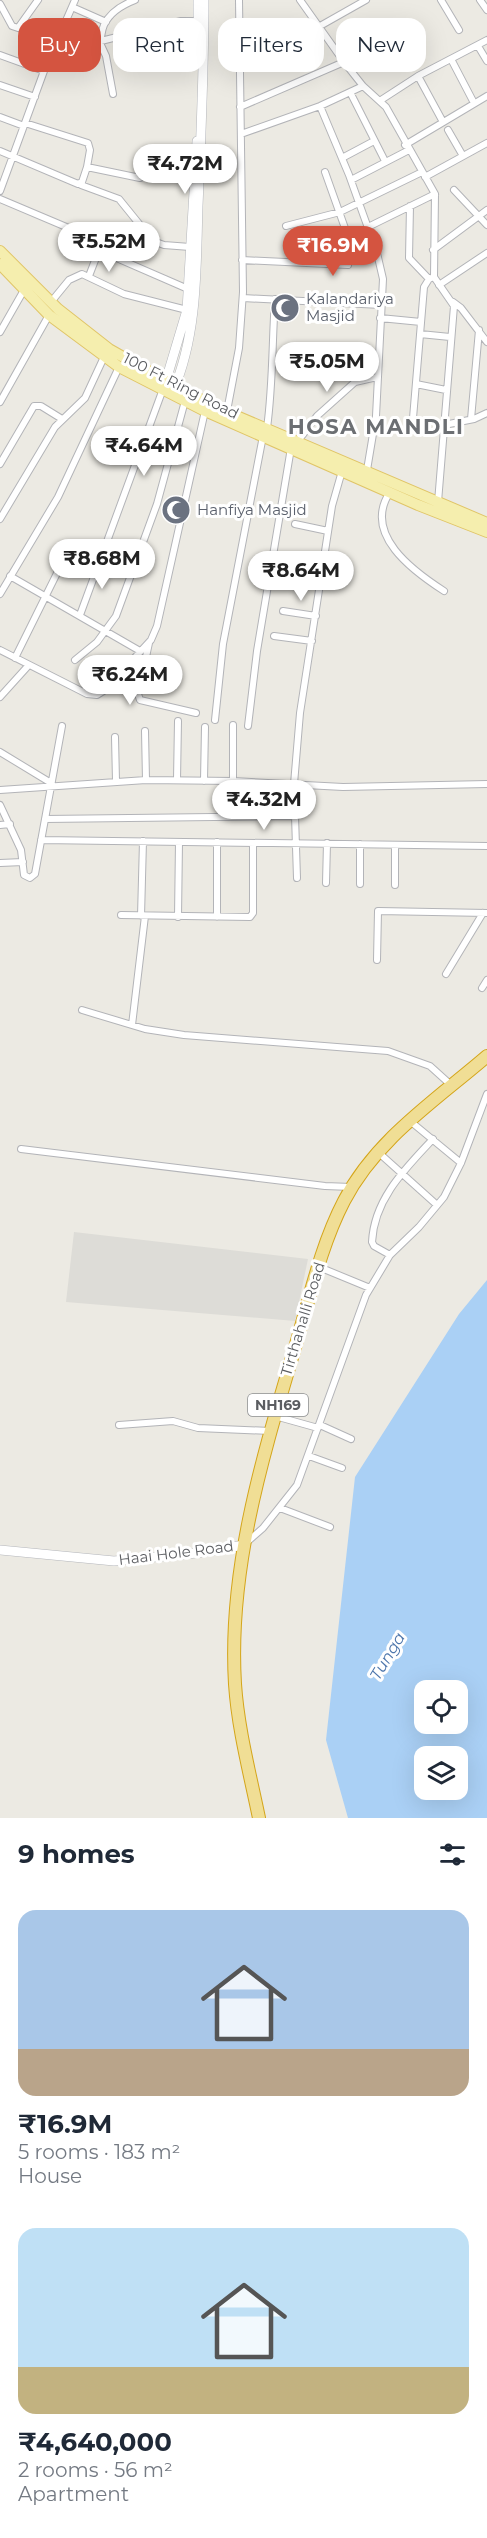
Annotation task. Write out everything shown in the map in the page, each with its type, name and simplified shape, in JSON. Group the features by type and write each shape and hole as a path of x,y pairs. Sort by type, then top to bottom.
{"highway":[{"name":"Tirthahalli Road","path":"259,1818 239,1720 235,1684 236,1605 244,1545 270,1431 319,1267 345,1200 378,1152 410,1120 487,1056"}],"main road":[{"name":"100 Ft Ring Road","path":"0,251 51,303 109,348 169,387 185,401 205,411 368,470 487,523"},
{"name":"100 Ft Ring Road","path":"0,264 49,315 119,367 227,411 265,432"},
{"name":"100 Ft Ring Road","path":"295,444 342,470 390,492 487,531"}],"street":[{"path":"0,4 12,26 18,28 38,0"},
{"path":"101,39 106,22 112,13 135,0"},
{"path":"198,0 198,18"},
{"path":"80,615 169,387 195,296 202,154 204,0"},
{"path":"227,411 239,348 243,298 239,0"},
{"path":"300,0 314,18"},
{"path":"324,24 366,0"},
{"path":"441,0 459,30"},
{"path":"480,0 487,10"},
{"path":"67,18 73,3 106,22"},
{"path":"324,35 336,51"},
{"path":"381,100 418,76 487,40"},
{"path":"101,44 106,56 113,94"},
{"path":"478,46 487,61"},
{"path":"0,55 18,62"},
{"path":"451,59 474,103"},
{"path":"240,107 336,65"},
{"path":"0,191 44,72"},
{"path":"169,387 187,310 197,133 198,72"},
{"path":"352,72 363,86 381,100 435,194 431,278 424,288 412,430"},
{"path":"418,76 443,122"},
{"path":"0,85 35,97"},
{"path":"241,134 320,106 363,86"},
{"path":"350,92 385,161"},
{"path":"351,180 407,148 443,122 487,96"},
{"path":"320,106 351,180 383,279 376,416 368,470"},
{"path":"0,117 88,143 90,150 81,185"},
{"path":"448,130 463,156"},
{"path":"342,158 374,141"},
{"path":"286,226 340,212 424,175 487,143"},
{"path":"0,151 119,199 153,241 164,245 190,247"},
{"path":"87,167 140,178"},
{"path":"242,260 348,265 346,231 325,172"},
{"path":"454,190 487,225"},
{"path":"368,227 435,194"},
{"path":"0,199 71,229 89,246 188,289"},
{"path":"410,206 409,258 440,285 487,342"},
{"path":"433,250 487,210"},
{"path":"89,276 99,250"},
{"path":"440,285 487,253"},
{"path":"51,303 75,275 89,276 124,294 187,310"},
{"path":"0,332 24,290"},
{"path":"243,298 381,305"},
{"path":"215,720 223,644 273,390 270,360 275,299"},
{"path":"438,502 453,302"},
{"path":"0,402 49,315"},
{"path":"380,318 421,322"},
{"path":"471,419 478,330"},
{"path":"420,334 450,337"},
{"path":"0,519 55,427 85,398 104,357"},
{"path":"0,594 58,497 119,367"},
{"path":"248,726 257,651 295,444 316,416 355,382 377,377"},
{"path":"416,384 446,390"},
{"path":"75,660 98,642 116,616 157,504 185,401"},
{"path":"0,464 34,406 41,406 62,419"},
{"path":"195,713 141,700 138,694 149,642 157,627 205,411"},
{"path":"444,425 487,413"},
{"path":"297,878 294,784 300,713 328,531 342,470"},
{"path":"390,492 383,505 382,524 391,546 410,568 444,591"},
{"path":"295,524 328,531"},
{"path":"15,658 66,555"},
{"path":"291,555 324,561"},
{"path":"10,576 140,651"},
{"path":"283,611 316,616"},
{"path":"274,636 312,640"},
{"path":"0,650 87,694 97,695 105,690 149,642"},
{"path":"0,697 28,666"},
{"path":"177,780 178,721"},
{"path":"233,725 233,781"},
{"path":"0,805 10,824 23,862 25,877 33,876 62,726"},
{"path":"204,781 205,727"},
{"path":"145,731 146,780"},
{"path":"115,737 116,781"},
{"path":"0,752 51,784"},
{"path":"0,790 51,784 146,780 233,781 343,787 487,784"},
{"path":"45,819 296,816"},
{"path":"0,825 10,824"},
{"path":"41,840 487,846"},
{"path":"132,1025 143,916 143,841"},
{"path":"178,917 179,842"},
{"path":"217,842 217,917"},
{"path":"121,915 253,916 253,843"},
{"path":"326,883 327,843"},
{"path":"360,844 360,884"},
{"path":"395,845 395,885"},
{"path":"0,863 23,862"},
{"path":"377,960 378,911 485,913"},
{"path":"446,974 485,913"},
{"path":"482,988 487,980"},
{"path":"82,1010 132,1025 184,1035 388,1051 430,1066 451,1085"},
{"path":"244,1545 280,1508 297,1485 309,1456 330,1390 370,1288 390,1255 438,1205 461,1162 487,1094"},
{"path":"410,1120 461,1162"},
{"path":"390,1255 374,1246 372,1238 386,1193 401,1173 433,1139"},
{"path":"21,1149 325,1186 353,1187"},
{"path":"378,1152 438,1205"},
{"path":"319,1267 370,1288"},
{"path":"275,1416 319,1427 351,1439"},
{"path":"119,1425 173,1421 206,1429 270,1431"},
{"path":"309,1456 342,1468"},
{"path":"280,1508 330,1527"},
{"name":"Haai Hole Road","path":"0,1550 114,1561 197,1553 244,1545"}],"shaded area":[{"path":"74,1232 308,1259 295,1321 66,1302"}],"water":[{"name":"Tunga","path":"487,1280 487,1818 348,1818 326,1740 355,1477 459,1314"}],"place":[{"name":"Kalandariya Masjid","path":"285,308"},
{"name":"Hanfiya Masjid","path":"176,510"}],"district":[{"name":"HOSA MANDLI","path":"376,427"}]}
